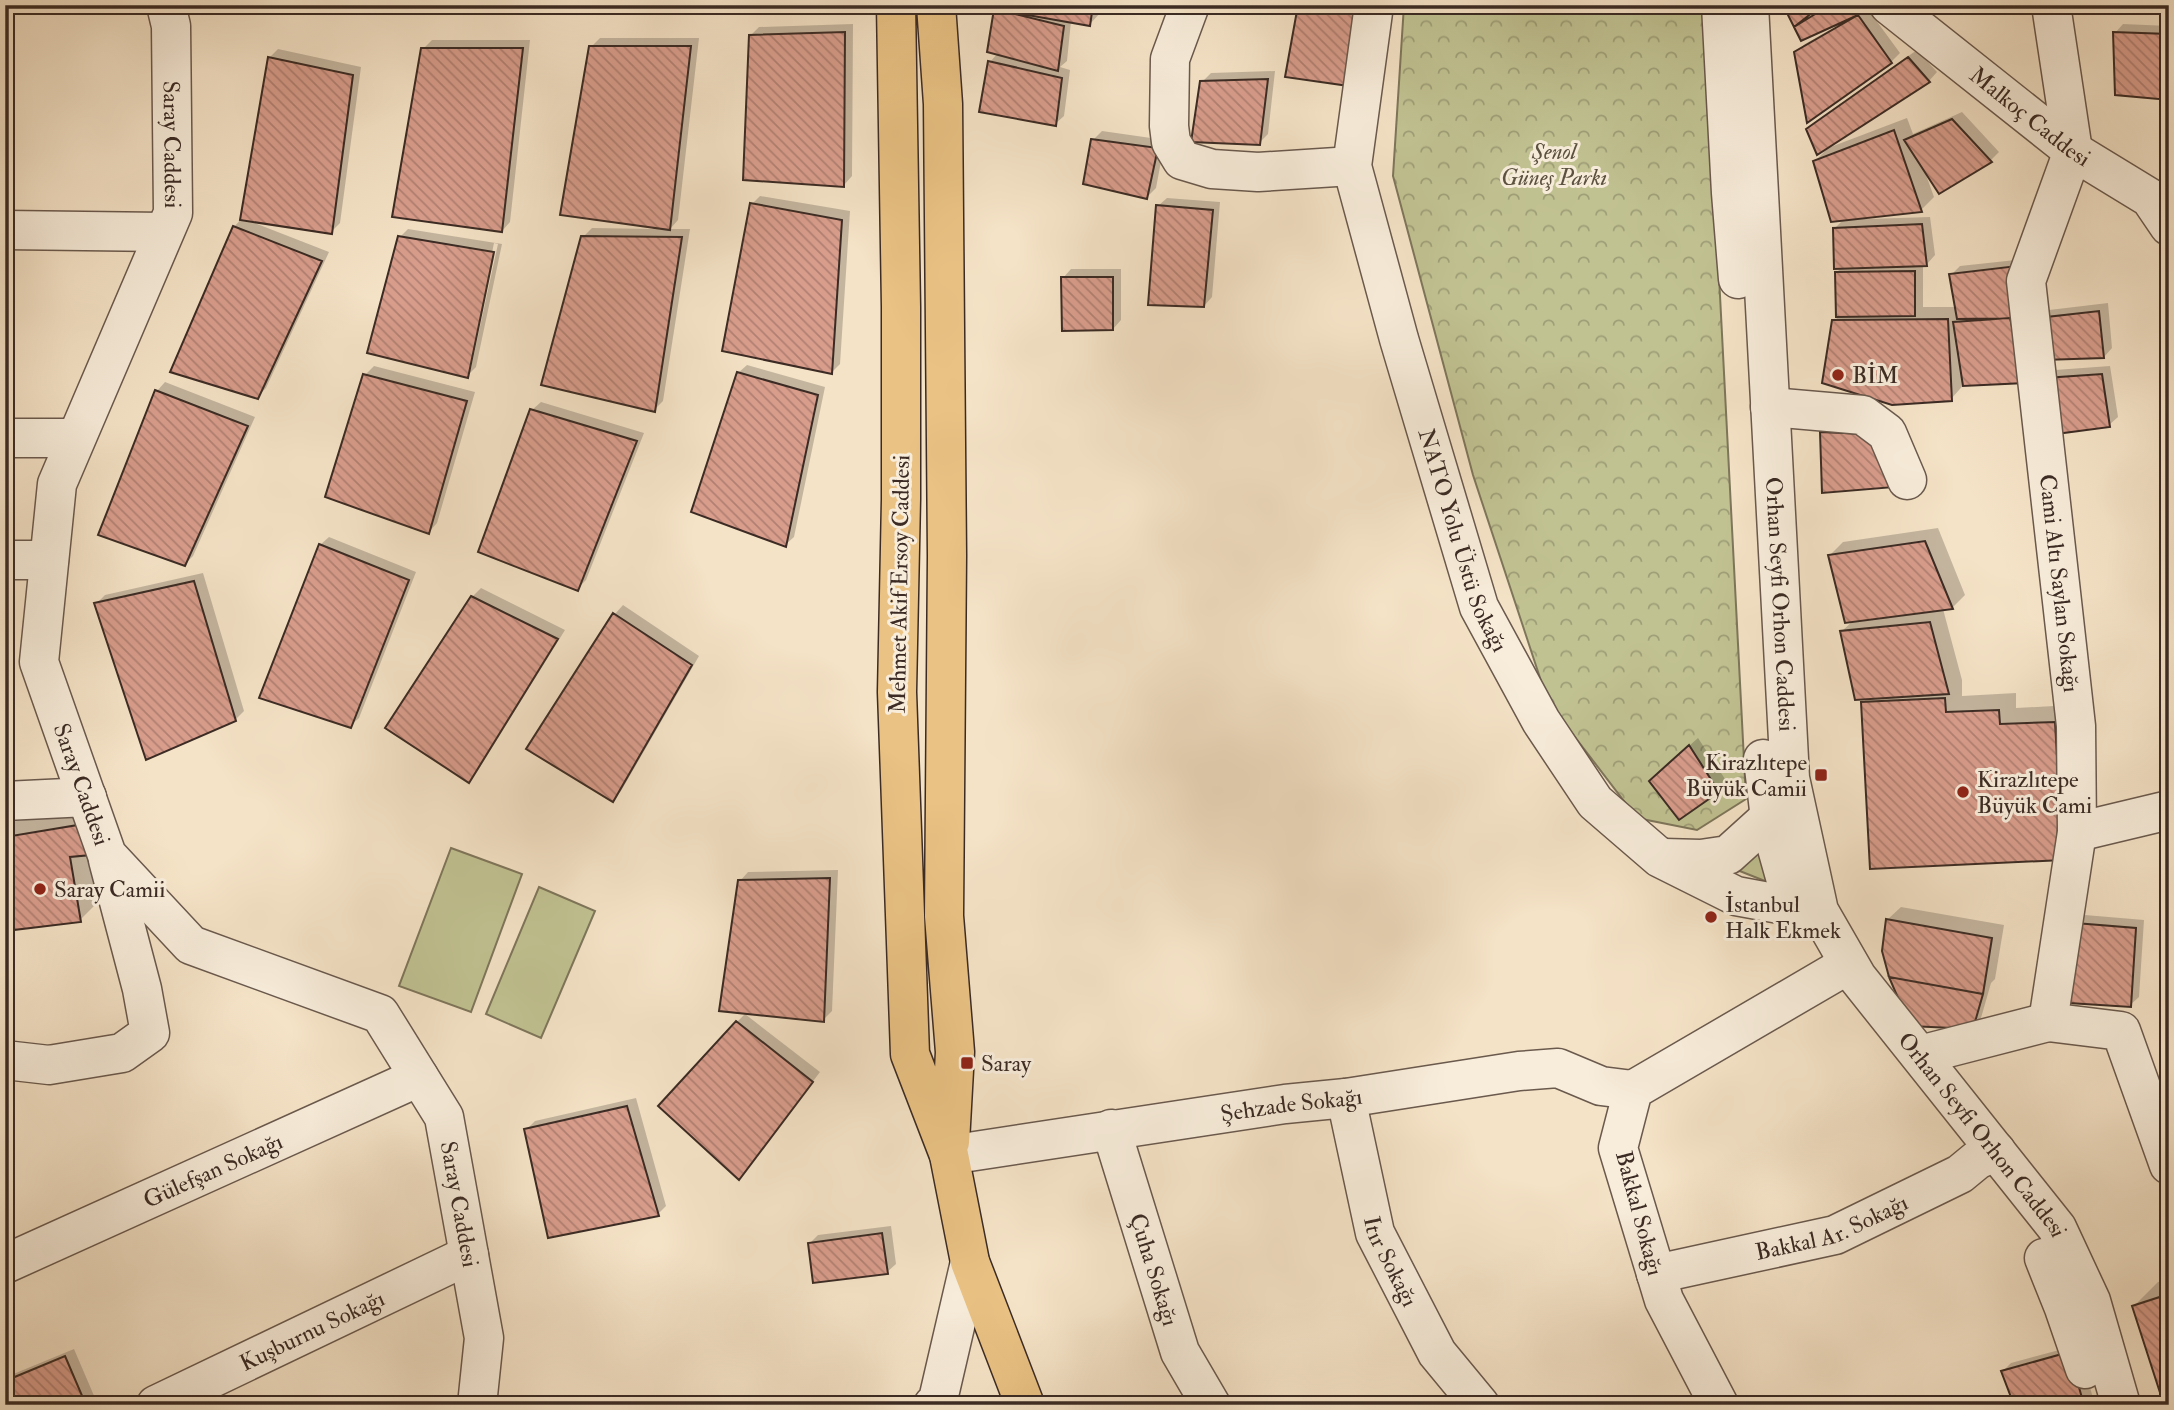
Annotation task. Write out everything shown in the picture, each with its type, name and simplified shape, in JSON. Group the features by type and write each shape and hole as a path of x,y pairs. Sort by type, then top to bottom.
{"main road":[{"name":"Mehmet Akif Ersoy Caddesi","path":"896,5 901,307 897,692 910,1054 949,1154 970,1262 1025,1405"},
{"name":"Mehmet Akif Ersoy Caddesi","path":"936,5 943,104 947,556 944,916 955,1052 949,1154"}],"street":[{"name":"Saray Caddesi","path":"166,5 171,26 173,212 57,484 39,662 107,855 191,945 380,1014 444,1117 484,1338 477,1405"},
{"path":"1189,5 1170,59 1169,126 1171,142 1182,160 1212,169 1258,172 1352,166"},
{"name":"NATO Yolu Üstü Sokağı","path":"1374,5 1352,166 1399,339 1479,607 1541,721 1595,802 1660,858 1736,896 1806,909"},
{"path":"1721,5 1755,567 1762,751 1770,817 1806,909"},
{"name":"Orhan Seyfi Orhon Caddesi","path":"1749,5 1790,778 1806,909 1839,970 1857,977 1920,1055 1987,1155 2057,1228 2091,1301 2121,1405"},
{"name":"Malkoç Caddesi","path":"1889,5 2073,151 2163,205"},
{"path":"2050,5 2073,151"},
{"name":"Cami Altı Saylan Sokağı","path":"2048,1022 2077,832 2076,726 2026,281 2073,151"},
{"path":"5,230 164,232"},
{"path":"1770,407 1863,415 1887,433 1907,480"},
{"path":"5,438 76,438"},
{"path":"5,560 49,560"},
{"path":"5,801 87,797"},
{"path":"2077,832 2169,810"},
{"path":"1660,858 1701,859 1728,855 1770,817"},
{"path":"5,1060 49,1065 122,1053 150,1033 142,989 107,855"},
{"path":"1633,1090 1839,970 1987,1155 2044,1259 2064,1308 2096,1405"},
{"path":"1920,1055 2048,1022 2121,1031 2169,1165"},
{"name":"Şehzade Sokağı","path":"949,1154 1520,1071 1558,1068 1601,1086 1633,1090"},
{"name":"Gülefşan Sokağı","path":"5,1264 419,1077"},
{"name":"Bakkal Sokağı","path":"1633,1090 1618,1148 1664,1300 1718,1405"},
{"name":"Itır Sokağı","path":"1346,1098 1375,1233 1437,1353 1480,1405"},
{"name":"Çuha Sokağı","path":"1111,1129 1180,1352 1211,1405"},
{"name":"Bakkal Ar. Sokağı","path":"1656,1274 1835,1235 1960,1174 1987,1155"},
{"name":"Kuşburnu Sokağı","path":"156,1405 469,1255"},
{"path":"936,1404 970,1262"}],"green space":[{"name":"Şenol Güneş Parkı","path":"1404,5 1705,5 1746,799 1697,830 1637,818 1548,702 1473,475 1393,176"},
{"path":"1758,840 1770,883 1722,864"},
{"path":"451,848 522,874 471,1012 399,986"},
{"path":"539,887 595,911 541,1038 486,1014"}],"building":[{"path":"988,5 1093,5 1090,26 988,8"},
{"path":"1298,5 1354,5 1349,86 1285,77"},
{"path":"1783,5 1822,5 1794,27"},
{"path":"1830,5 1850,5 1858,15 1801,41 1794,27"},
{"path":"994,9 1064,26 1058,71 987,52"},
{"path":"1858,15 1892,63 1807,123 1794,52"},
{"path":"845,32 844,187 743,180 749,35"},
{"path":"2113,32 2169,34 2169,100 2115,95"},
{"path":"589,46 691,46 670,230 560,215"},
{"path":"421,48 523,48 502,232 392,217"},
{"path":"268,57 353,75 332,234 240,220"},
{"path":"1908,57 1930,82 1817,155 1806,129"},
{"path":"988,61 1062,78 1056,126 979,112"},
{"path":"1268,79 1260,145 1191,142 1200,81"},
{"path":"1952,119 1992,162 1939,194 1904,140"},
{"path":"1894,130 1922,212 1831,222 1813,161"},
{"path":"1091,139 1158,148 1147,199 1083,184"},
{"path":"750,203 842,220 832,374 722,351"},
{"path":"1156,205 1213,210 1204,307 1148,305"},
{"path":"1922,224 1927,266 1834,269 1833,228"},
{"path":"233,226 322,261 258,399 170,372"},
{"path":"398,236 494,252 468,378 367,353"},
{"path":"581,236 682,237 655,412 541,385"},
{"path":"2017,266 2025,318 1957,319 1949,274"},
{"path":"1915,271 1915,316 1836,317 1835,272"},
{"path":"1061,277 1113,277 1113,330 1062,331"},
{"path":"2099,311 2104,358 2043,360 2038,318"},
{"path":"2010,318 2025,383 1963,386 1953,322"},
{"path":"1948,319 1952,401 1892,405 1822,383 1832,320"},
{"path":"737,372 818,395 786,547 691,512"},
{"path":"363,374 467,401 429,534 325,497"},
{"path":"2102,374 2110,427 2048,435 2045,378"},
{"path":"155,390 248,426 185,566 98,535"},
{"path":"530,409 637,441 578,591 478,552"},
{"path":"1820,432 1867,434 1895,487 1822,493"},
{"path":"1925,541 1953,609 1845,623 1828,555"},
{"path":"319,544 409,580 351,728 259,698"},
{"path":"194,581 236,721 146,760 94,603"},
{"path":"471,596 558,639 469,783 385,728"},
{"path":"613,613 692,665 613,802 526,749"},
{"path":"1930,622 1949,694 1855,700 1840,631"},
{"name":"Kirazlıtepe Büyük Cami","path":"1945,698 1946,712 1999,710 2000,724 2055,722 2063,860 1870,869 1861,702"},
{"path":"1689,745 1719,792 1679,820 1649,781"},
{"name":"Saray Camii","path":"84,824 91,855 70,857 81,922 5,931 5,837"},
{"path":"830,878 824,1022 719,1011 738,880"},
{"path":"1886,919 1992,938 1983,994 1889,977 1882,951"},
{"path":"2075,923 2136,928 2131,1007 2069,1003"},
{"path":"1889,977 1983,994 1973,1029 1910,1026"},
{"path":"736,1021 813,1082 739,1180 658,1106"},
{"path":"627,1106 659,1216 548,1238 524,1129"},
{"path":"882,1233 888,1274 813,1283 808,1243"},
{"path":"2169,1294 2169,1405 2164,1405 2132,1306"},
{"path":"2069,1352 2084,1405 2014,1405 2001,1371"},
{"path":"65,1356 86,1405 9,1405 5,1395 5,1381"}],"place":[{"name":"BİM","path":"1838,375"},
{"name":"Kirazlıtepe Büyük Camii","path":"1821,775"},
{"name":"Kirazlıtepe Büyük Cami","path":"1963,792"},
{"name":"Saray Camii","path":"40,889"},
{"name":"İstanbul Halk Ekmek","path":"1711,917"},
{"name":"Saray","path":"967,1063"}]}
